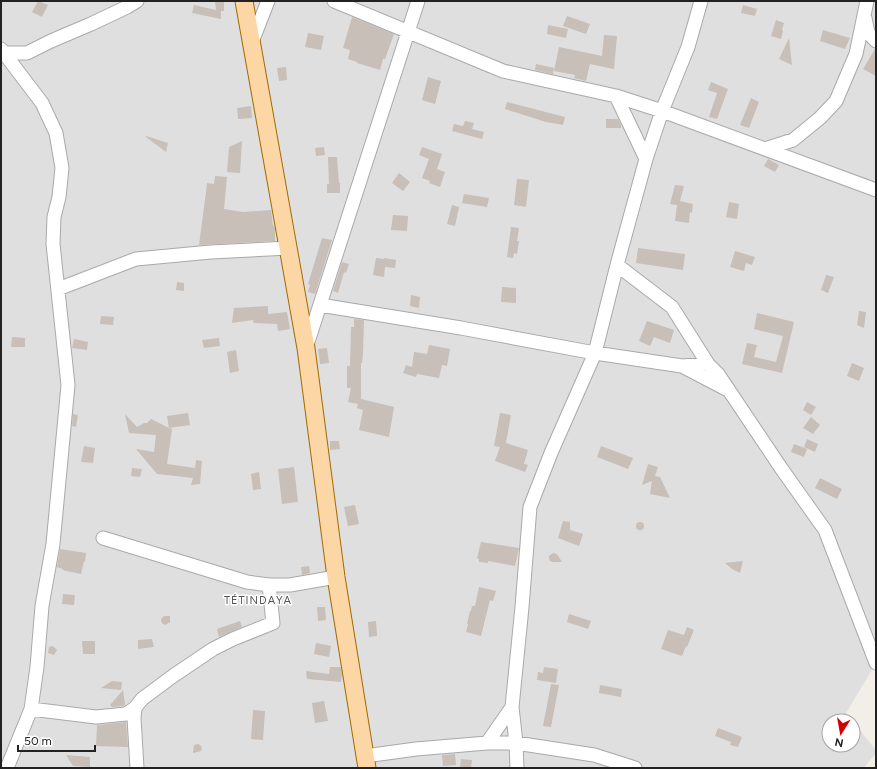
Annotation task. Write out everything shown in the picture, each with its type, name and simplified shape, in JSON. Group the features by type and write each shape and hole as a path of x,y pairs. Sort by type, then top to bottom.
{"main road":[{"path":"244,1 306,348 336,577 366,762"}],"street":[{"path":"3,51 27,53 92,24 137,1"},
{"path":"252,42 268,1"},
{"path":"334,1 503,71 616,96 662,111 876,190"},
{"path":"306,348 418,1"},
{"path":"517,768 512,707 530,507 551,453 595,353 646,159 662,111 688,47 702,1"},
{"path":"765,149 793,140 820,118 836,100 856,54 867,1"},
{"path":"865,16 868,33 876,41"},
{"path":"3,51 42,103 56,133 62,168 59,197 54,217 53,244 68,385 53,544 42,606 37,666 30,709 7,768"},
{"path":"616,96 646,159"},
{"path":"58,289 136,259 210,252 288,248"},
{"path":"617,265 672,307 708,364 718,374 730,391 781,468 825,530 876,663"},
{"path":"320,305 461,328 595,353 682,366 708,364"},
{"path":"682,366 730,391"},
{"path":"103,538 247,582 269,585 290,585 336,577"},
{"path":"30,709 96,717 126,714 142,699 213,649 233,639 273,623 269,585"},
{"path":"487,743 512,707"},
{"path":"134,708 137,768"},
{"path":"366,762 416,749 487,743 516,743 594,755 635,768"}],"shaded area":[{"path":"1,1 876,1 876,663 846,713 821,713 821,753 861,753 861,732 876,750 876,753 864,768 1,768"}],"building":[{"path":"38,1 48,5 42,17 32,12"},
{"path":"215,1 224,1 224,11 221,11 221,19 192,13 194,5 216,10"},
{"path":"743,5 757,9 755,16 741,13"},
{"path":"567,16 590,24 586,34 563,26"},
{"path":"352,17 394,34 380,70 348,59 350,50 343,48"},
{"path":"776,20 784,23 781,39 771,36"},
{"path":"548,25 568,29 566,38 547,34"},
{"path":"823,30 850,38 845,49 820,41"},
{"path":"308,33 324,36 321,50 305,47"},
{"path":"604,35 617,36 614,69 590,64 586,81 574,78 575,75 554,71 559,47 602,56"},
{"path":"789,38 792,65 779,59"},
{"path":"876,49 876,76 863,69"},
{"path":"536,64 554,68 553,74 535,70"},
{"path":"286,67 287,80 279,81 277,68"},
{"path":"428,77 441,81 435,104 422,100"},
{"path":"711,82 728,89 717,119 709,117 717,93 708,90"},
{"path":"751,98 759,102 749,128 740,125"},
{"path":"507,102 565,117 563,125 546,122 505,109"},
{"path":"251,106 252,118 238,119 237,108"},
{"path":"606,119 618,119 621,128 606,128"},
{"path":"465,121 474,123 472,129 484,132 482,139 452,131 454,124 463,126"},
{"path":"146,137 168,143 166,152"},
{"path":"242,141 240,173 227,172 229,147"},
{"path":"324,147 325,155 316,156 315,148"},
{"path":"422,147 442,154 437,169 445,172 440,187 429,183 430,181 422,178 429,159 419,155"},
{"path":"328,157 337,157 340,193 327,193 327,184 329,184"},
{"path":"768,159 779,165 775,172 764,166"},
{"path":"399,173 410,182 403,191 392,183"},
{"path":"215,176 227,177 224,209 243,212 271,210 273,226 275,229 275,241 199,245 207,183 214,184"},
{"path":"517,179 529,180 526,207 514,205"},
{"path":"675,185 684,186 680,201 693,204 692,213 690,212 689,223 675,221 677,205 670,204"},
{"path":"464,194 489,198 487,207 462,203"},
{"path":"729,202 739,204 737,219 726,217"},
{"path":"452,205 459,207 455,226 447,224"},
{"path":"393,215 408,216 407,231 391,230"},
{"path":"511,227 519,228 517,254 514,253 513,258 507,257"},
{"path":"322,238 332,240 315,294 308,292 310,285 308,284"},
{"path":"638,248 685,254 683,270 636,263"},
{"path":"735,251 755,257 752,265 746,263 744,271 730,267"},
{"path":"376,258 396,260 395,268 385,267 384,277 373,275"},
{"path":"342,262 349,264 346,273 344,272 338,293 333,291"},
{"path":"826,275 834,277 828,293 821,290"},
{"path":"177,282 184,283 184,291 176,290"},
{"path":"502,287 516,288 516,303 501,302"},
{"path":"411,295 420,297 419,308 410,306"},
{"path":"268,306 268,314 287,312 290,329 278,331 277,324 254,323 253,320 232,323 234,308"},
{"path":"859,311 866,312 864,328 857,325"},
{"path":"757,313 794,322 782,373 742,364 747,343 757,345 754,357 776,362 783,336 754,329"},
{"path":"101,316 114,317 113,325 100,324"},
{"path":"354,319 364,320 363,354 361,363 361,399 394,407 389,437 359,430 363,410 357,408 358,404 348,402 351,388 347,388 347,366 350,366 351,327 354,327"},
{"path":"647,321 674,330 670,343 654,337 650,346 639,341"},
{"path":"12,337 25,338 25,347 11,347"},
{"path":"219,338 220,346 204,348 202,340"},
{"path":"74,339 88,342 87,350 72,348"},
{"path":"429,345 450,349 447,366 442,365 439,378 417,374 416,377 403,373 406,365 412,367 414,352 427,354"},
{"path":"327,348 329,363 320,364 318,349"},
{"path":"236,350 239,371 230,373 227,352"},
{"path":"852,363 864,368 859,381 847,376"},
{"path":"807,402 816,407 811,415 803,410"},
{"path":"188,413 190,425 169,428 167,416"},
{"path":"500,413 511,415 506,443 528,450 524,464 528,465 525,472 495,461 500,447 494,446"},
{"path":"73,414 78,415 76,427 72,426"},
{"path":"125,414 137,427 147,423 151,419 172,429 167,464 195,468 196,460 202,461 200,484 191,485 193,478 157,474 136,449 154,452 156,435 129,433"},
{"path":"811,417 820,425 813,434 803,428"},
{"path":"807,439 818,444 815,452 804,447"},
{"path":"330,441 339,441 340,449 330,450"},
{"path":"794,444 807,449 804,457 791,452"},
{"path":"84,446 95,448 93,463 81,462"},
{"path":"601,446 633,458 628,469 597,457"},
{"path":"648,464 658,467 655,476 660,477 670,498 650,494 652,481 642,485"},
{"path":"294,467 298,502 282,504 278,469"},
{"path":"132,468 142,469 140,477 131,476"},
{"path":"259,472 261,489 253,490 251,474"},
{"path":"820,478 842,489 837,499 815,488"},
{"path":"355,505 359,524 348,526 344,507"},
{"path":"563,521 570,522 570,530 583,534 579,546 558,538"},
{"path":"638,522 642,522 644,526 642,530 638,530 636,528 636,524"},
{"path":"481,542 519,548 515,566 488,561 488,563 479,562 479,559 477,558"},
{"path":"60,549 86,553 81,574 62,570 63,569 57,567"},
{"path":"553,553 557,554 562,562 550,561 549,556"},
{"path":"743,561 740,573 725,563"},
{"path":"309,566 310,573 302,575 301,567"},
{"path":"479,587 496,591 493,601 490,600 481,636 466,632 470,611 472,606 475,606"},
{"path":"63,594 75,595 74,605 62,604"},
{"path":"317,607 325,607 326,620 318,621"},
{"path":"569,614 591,621 588,629 567,622"},
{"path":"164,616 170,616 170,622 165,625 161,621"},
{"path":"240,621 242,627 219,637 217,629"},
{"path":"376,621 377,636 369,637 368,622"},
{"path":"687,627 694,630 682,656 661,649 668,630 684,635"},
{"path":"152,639 154,647 138,649 138,640"},
{"path":"82,641 95,641 95,654 83,654"},
{"path":"316,643 331,646 329,657 314,654"},
{"path":"52,646 57,650 54,655 48,653 49,647"},
{"path":"330,667 341,667 341,682 307,679 306,671 329,674"},
{"path":"544,667 558,669 556,683 537,680 538,672 543,673"},
{"path":"112,681 122,682 121,690 101,688"},
{"path":"551,684 559,685 551,727 543,726"},
{"path":"600,685 622,689 621,697 599,693"},
{"path":"123,690 124,706 112,707 110,705"},
{"path":"324,701 328,721 315,723 312,703"},
{"path":"253,710 265,711 263,740 251,739"},
{"path":"126,722 128,747 96,746 97,725"},
{"path":"718,728 742,737 738,747 730,745 731,742 715,736"},
{"path":"198,744 202,747 201,751 193,753 194,745"},
{"path":"455,754 456,765 443,766 442,755"},
{"path":"66,755 90,757 90,767 73,766"},
{"path":"461,759 472,760 471,768 460,768"}],"district":[{"name":"TÉTINDAYA","path":"258,600"}]}
